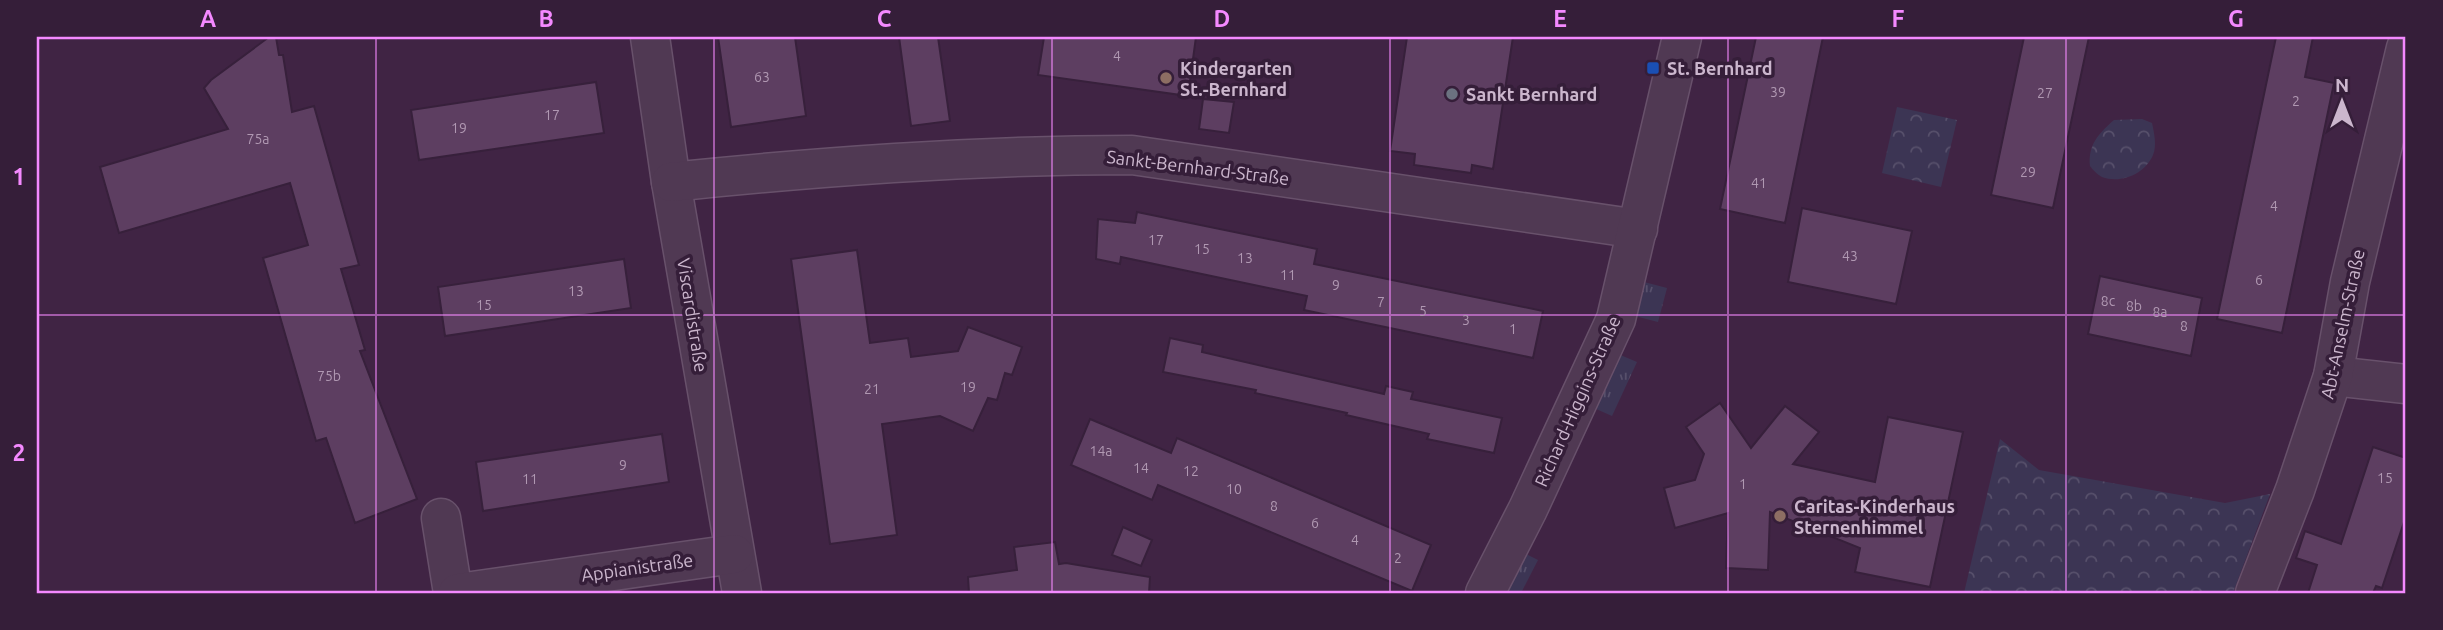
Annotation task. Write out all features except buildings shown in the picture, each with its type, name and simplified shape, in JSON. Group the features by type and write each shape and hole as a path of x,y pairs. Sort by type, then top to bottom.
{"street":[{"name":"Viscardistraße","path":"650,37 671,182 742,593"},
{"name":"Richard-Higgins-Straße","path":"1485,593 1528,509 1616,318 1682,37"},
{"name":"Abt-Anselm-Straße","path":"2255,593 2295,490 2333,376 2350,282 2406,48"},
{"name":"Sankt-Bernhard-Straße","path":"671,182 848,167 1080,155 1132,155 1637,229"},
{"path":"2333,376 2406,384"},
{"name":"Appianistraße","path":"440,518 455,593 734,554"}],"green space":[{"path":"1897,107 1957,120 1941,187 1882,173"},
{"path":"2142,119 2152,123 2154,131 2155,147 2149,162 2132,176 2109,179 2099,175 2090,166 2090,159 2092,146 2099,135 2114,120"},
{"path":"1644,282 1667,288 1658,322 1635,316"},
{"path":"1618,354 1637,362 1612,416 1594,408"},
{"path":"2000,439 2039,470 2225,503 2270,494 2233,593 1964,593"},
{"path":"1520,551 1538,560 1521,593 1499,593"}],"place":[{"name":"St. Bernhard","path":"1653,68"},
{"name":"Kindergarten St.-Bernhard","path":"1166,78"},
{"name":"Sankt Bernhard","path":"1452,94"},
{"name":"Caritas-Kinderhaus Sternenhimmel","path":"1780,516"}]}
